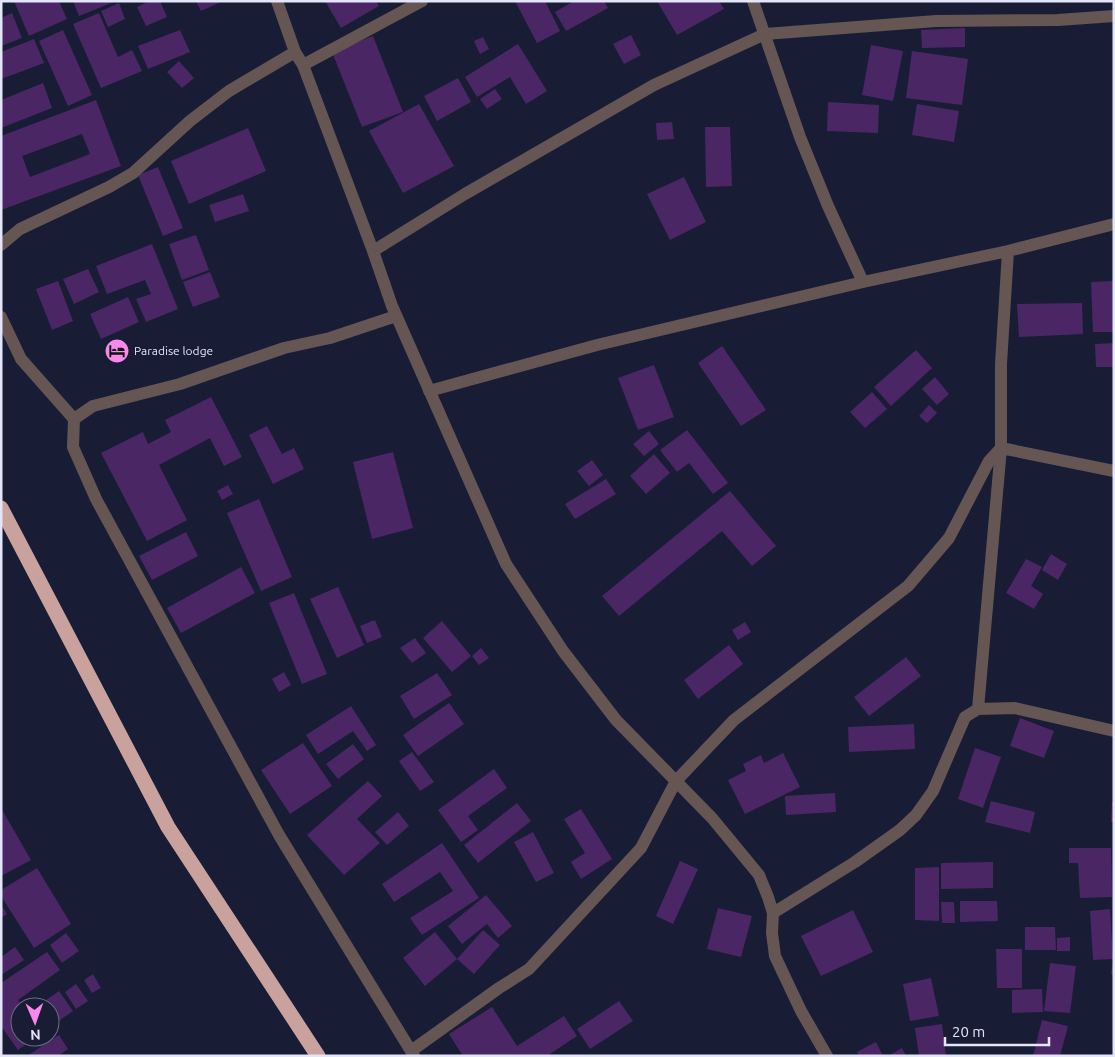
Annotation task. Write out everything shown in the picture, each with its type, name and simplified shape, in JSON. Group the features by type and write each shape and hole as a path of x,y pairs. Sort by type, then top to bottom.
{"highway":[{"path":"1,508 168,827 318,1056"}],"street":[{"path":"277,1 294,52 303,65 396,316 506,564 563,650 616,720 712,818 758,875 768,897 772,913 775,956 801,1011 827,1056"},
{"path":"303,65 422,1"},
{"path":"753,1 800,137 828,206 863,282"},
{"path":"373,251 473,189 654,85 765,34 936,21 1058,20 1114,16"},
{"path":"1,245 20,229 110,187 133,172 190,121 229,91 294,52"},
{"path":"429,392 597,346 863,282 1008,252 1114,224"},
{"path":"978,709 1001,448 1001,364 1008,252"},
{"path":"74,419 93,406 180,384 284,348 330,338 396,316"},
{"path":"1,317 21,359 74,419 73,448 96,499 279,835 412,1054 499,988 529,969 641,848 676,781 734,720 908,586 949,538 989,461 1001,448"},
{"path":"1001,448 1114,471"},
{"path":"772,913 855,862 900,830 916,815 933,791 965,717 978,709 1016,708 1114,731"}],"building":[{"path":"14,1 59,1 67,19 29,36"},
{"path":"73,1 116,1 79,16"},
{"path":"149,1 160,1 167,17 146,26 137,7"},
{"path":"196,1 223,1 201,11"},
{"path":"325,1 376,1 379,6 341,28"},
{"path":"515,1 545,1 560,31 537,43"},
{"path":"574,1 604,1 608,8 566,31 555,12"},
{"path":"657,1 719,1 724,9 677,35"},
{"path":"119,3 125,19 108,27 101,11"},
{"path":"12,13 22,38 1,46 1,18"},
{"path":"99,13 118,57 132,50 142,71 101,88 73,24"},
{"path":"965,28 965,47 922,48 921,30"},
{"path":"63,30 92,95 68,106 39,41"},
{"path":"180,30 190,52 148,69 138,46"},
{"path":"631,35 641,55 624,64 613,44"},
{"path":"373,36 403,112 362,127 332,52"},
{"path":"483,37 489,49 480,54 474,41"},
{"path":"34,39 44,63 1,79 1,52"},
{"path":"518,44 547,91 526,104 510,77 477,97 465,77"},
{"path":"871,45 903,51 893,101 862,95"},
{"path":"912,51 968,59 962,105 906,98"},
{"path":"179,61 194,78 182,88 167,72"},
{"path":"458,78 471,102 437,121 424,96"},
{"path":"43,83 52,108 1,128 1,100"},
{"path":"495,89 502,99 487,109 480,99"},
{"path":"96,100 121,166 1,210 1,136","holes":["82,134 90,154 30,177 22,156"]},
{"path":"828,102 879,105 878,133 827,131"},
{"path":"419,104 454,166 403,193 369,131"},
{"path":"917,104 959,111 954,142 912,135"},
{"path":"672,122 674,139 657,140 656,123"},
{"path":"705,127 730,127 732,186 706,187"},
{"path":"248,128 266,171 189,204 171,161"},
{"path":"158,167 183,228 163,236 138,175"},
{"path":"684,177 706,222 670,240 647,194"},
{"path":"243,194 249,211 215,222 209,205"},
{"path":"196,235 209,270 182,280 169,244"},
{"path":"152,244 178,309 146,322 136,299 151,294 145,280 107,294 96,266"},
{"path":"88,269 99,292 74,304 63,279"},
{"path":"210,272 220,297 193,307 183,282"},
{"path":"58,281 73,321 52,330 36,289"},
{"path":"1114,281 1114,332 1093,332 1091,282"},
{"path":"128,297 139,322 101,339 90,314"},
{"path":"1082,303 1083,334 1019,337 1017,304"},
{"path":"1114,343 1114,367 1096,367 1095,344"},
{"path":"722,346 766,410 741,426 698,363"},
{"path":"916,350 932,368 891,406 874,387"},
{"path":"654,365 674,417 638,430 618,378"},
{"path":"935,377 949,394 937,405 922,389"},
{"path":"872,392 887,409 865,428 850,412"},
{"path":"211,397 242,457 224,466 210,438 159,465 187,520 147,541 101,453 143,432 148,444 171,432 165,420"},
{"path":"929,405 937,413 927,423 919,416"},
{"path":"267,426 282,454 294,448 304,469 273,484 249,435"},
{"path":"687,430 728,483 713,494 689,463 677,472 660,450"},
{"path":"649,431 659,444 644,456 633,444"},
{"path":"393,452 413,528 372,539 353,462"},
{"path":"654,454 670,473 646,494 630,476"},
{"path":"592,460 603,475 589,486 577,471"},
{"path":"606,479 616,494 575,519 565,504"},
{"path":"228,485 233,494 222,500 217,491"},
{"path":"730,491 776,546 752,566 722,531 619,616 602,596"},
{"path":"259,499 292,577 261,591 227,513"},
{"path":"186,532 198,556 152,580 139,556"},
{"path":"1051,554 1067,564 1058,580 1042,570"},
{"path":"1026,559 1042,567 1031,586 1043,594 1034,609 1006,593"},
{"path":"241,567 255,593 181,633 167,608"},
{"path":"338,587 364,645 337,658 310,599"},
{"path":"294,593 327,674 302,684 269,603"},
{"path":"375,620 382,637 367,643 360,626"},
{"path":"442,621 471,656 452,672 423,638"},
{"path":"745,622 751,632 738,640 732,630"},
{"path":"415,638 426,653 412,663 400,648"},
{"path":"729,645 743,664 698,699 684,680"},
{"path":"481,648 489,658 479,665 472,656"},
{"path":"906,657 921,676 869,716 854,697"},
{"path":"284,672 291,685 279,692 272,679"},
{"path":"437,673 452,695 414,719 400,696"},
{"path":"449,703 464,724 418,756 403,735"},
{"path":"351,706 376,745 367,751 353,731 318,754 306,735"},
{"path":"1020,718 1054,731 1044,758 1010,746"},
{"path":"914,724 915,749 849,752 848,727"},
{"path":"303,743 332,786 290,814 261,770"},
{"path":"353,744 364,759 338,779 326,764"},
{"path":"975,748 1001,757 983,808 958,799"},
{"path":"412,752 434,782 420,791 399,761"},
{"path":"783,753 800,787 745,814 728,780 746,771 743,764 761,755 764,763"},
{"path":"494,769 507,788 468,816 478,830 461,842 438,810"},
{"path":"368,781 382,796 357,819 380,843 344,875 307,835"},
{"path":"835,793 836,812 786,815 785,796"},
{"path":"991,801 1035,812 1030,833 985,822"},
{"path":"1112,802 1114,802 1114,822 1111,822"},
{"path":"517,803 531,821 478,863 464,845"},
{"path":"1,808 31,860 1,876"},
{"path":"581,809 612,859 581,879 571,862 585,853 564,819"},
{"path":"398,812 409,826 387,845 375,832"},
{"path":"533,832 554,873 536,882 514,842"},
{"path":"442,843 479,898 422,935 410,918 453,891 440,872 394,902 382,884"},
{"path":"1069,848 1111,848 1112,897 1080,898 1078,863 1069,863"},
{"path":"680,861 698,869 673,924 656,916"},
{"path":"993,862 993,888 941,889 941,863"},
{"path":"939,867 939,921 915,920 915,868"},
{"path":"37,868 71,924 34,948 1,896 1,890"},
{"path":"486,895 512,926 498,938 487,924 462,944 448,926"},
{"path":"960,901 997,901 998,921 960,922"},
{"path":"941,902 954,902 955,923 942,923"},
{"path":"1,905 7,914 1,918"},
{"path":"718,908 752,916 741,957 707,949"},
{"path":"1110,909 1113,959 1093,960 1090,911"},
{"path":"853,910 873,952 821,976 801,936"},
{"path":"1025,927 1055,927 1056,950 1025,950"},
{"path":"483,930 500,945 474,974 457,959"},
{"path":"435,932 457,959 425,986 403,958"},
{"path":"66,933 79,951 62,963 50,945"},
{"path":"1070,937 1070,951 1057,951 1057,938"},
{"path":"15,947 24,960 1,975 1,957"},
{"path":"996,949 1022,949 1022,988 997,988"},
{"path":"47,952 60,970 22,997 10,997 10,1039 1,1026 1,983"},
{"path":"1114,962 1114,975 1111,974"},
{"path":"1050,963 1076,966 1070,1013 1044,1011"},
{"path":"93,974 101,988 92,993 84,980"},
{"path":"931,978 939,1016 910,1021 903,984"},
{"path":"76,984 88,1001 76,1009 65,992"},
{"path":"1042,989 1043,1012 1012,1013 1012,990"},
{"path":"59,991 73,1011 60,1020 60,997 50,997"},
{"path":"619,1001 633,1021 590,1049 577,1029"},
{"path":"492,1007 517,1046 564,1016 577,1036 547,1056 463,1056 449,1034"},
{"path":"1042,1020 1068,1026 1060,1056 1033,1056"},
{"path":"942,1024 946,1056 919,1056 915,1028"},
{"path":"60,1037 68,1049 58,1056 27,1056 41,1047 60,1047"},
{"path":"876,1042 883,1056 859,1056 857,1052"},
{"path":"902,1048 906,1056 888,1056"}],"place":[{"name":"Paradise lodge","path":"117,351"}]}
